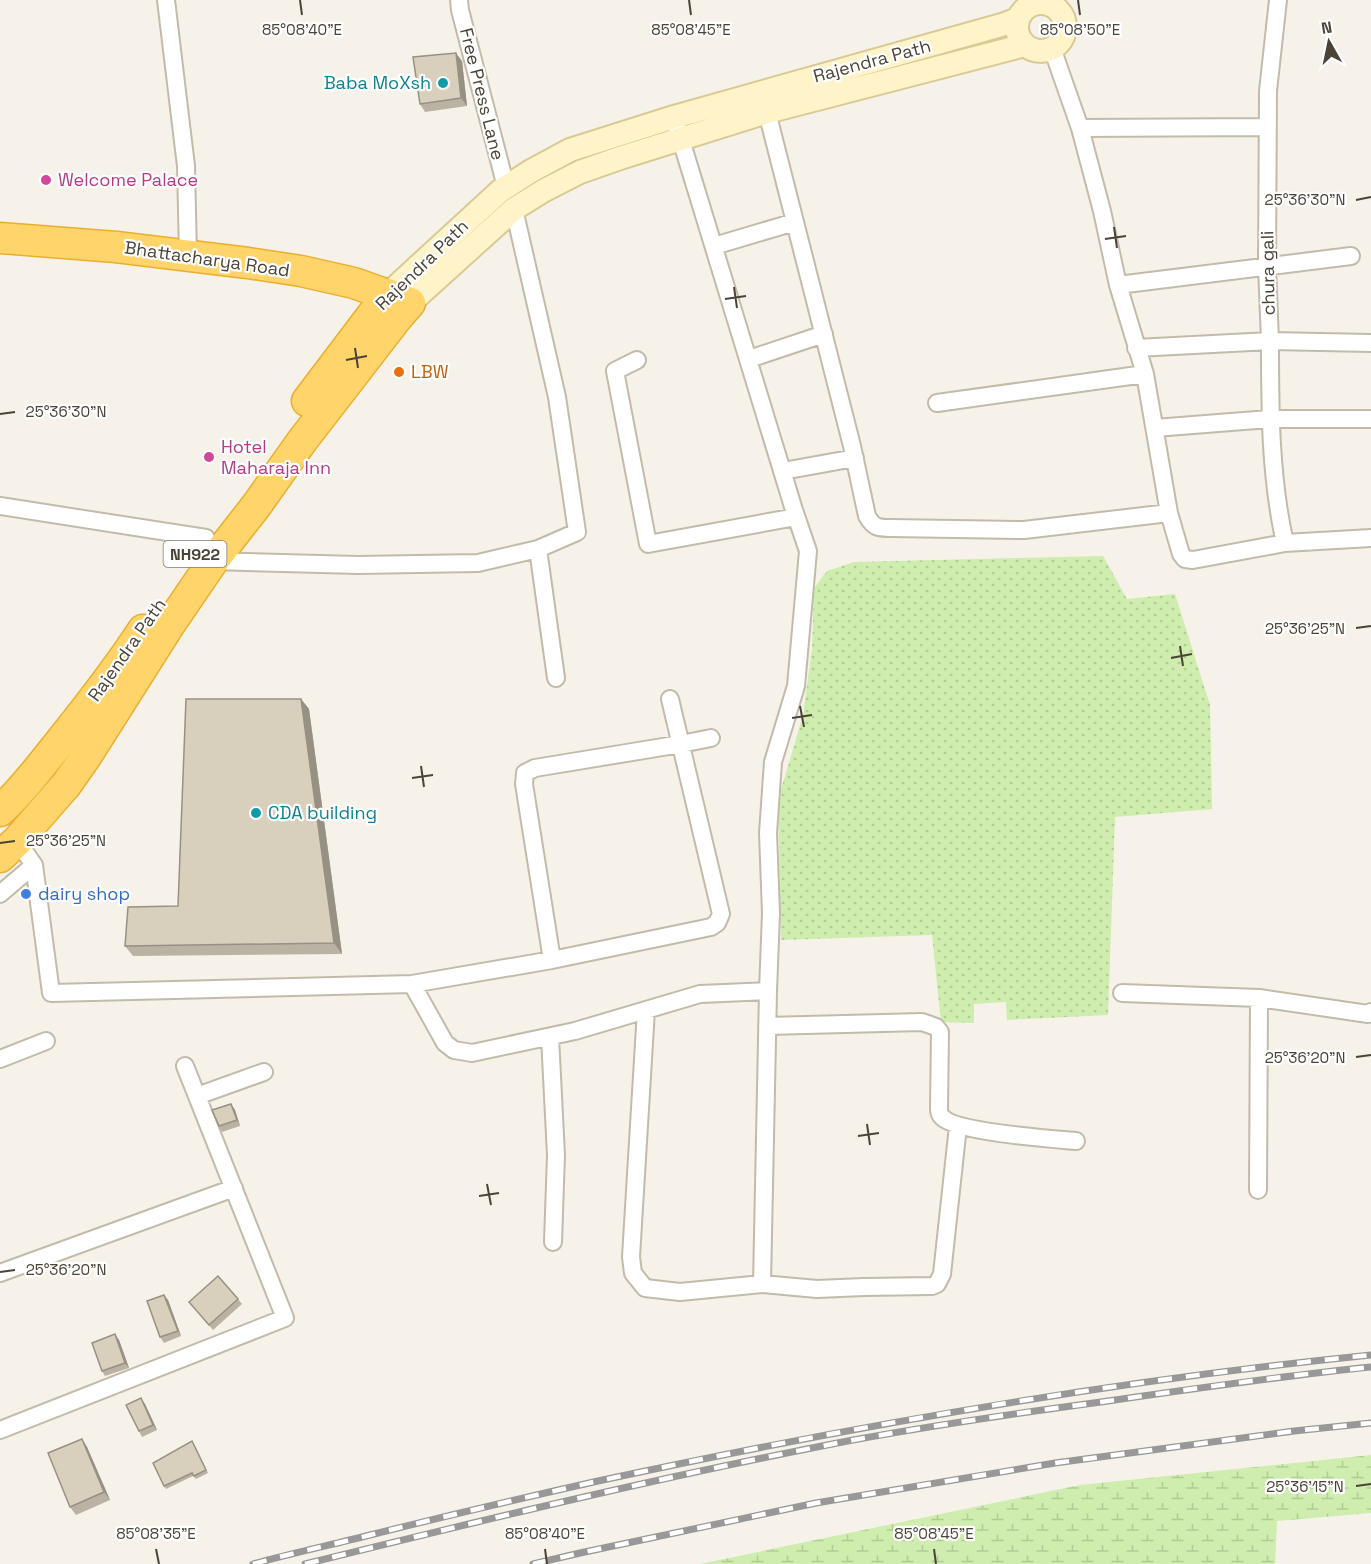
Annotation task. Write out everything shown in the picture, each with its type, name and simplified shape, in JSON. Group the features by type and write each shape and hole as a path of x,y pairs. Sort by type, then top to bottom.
{"highway":[{"name":"Bhattacharya Road","path":"0,238 116,247 301,271 354,283 393,305"},
{"name":"Bhattacharya Road","path":"0,254 114,263 245,280 393,305"},
{"name":"Rajendra Path","path":"0,811 20,792 40,767 204,552 256,506 393,305"},
{"name":"Rajendra Path","path":"66,785 170,624 204,552"},
{"path":"40,767 66,785"},
{"name":"NH922","path":"11,848 66,785"}],"main road":[{"name":"Rajendra Path","path":"393,305 500,191 570,150 615,134 1005,24 1046,6"},
{"path":"1025,45 1017,28 1046,6 1065,25 1060,42 1052,48"},
{"name":"Rajendra Path","path":"393,305 514,209 580,172 767,112 1025,45 1034,50 1043,51 1052,48"}],"street":[{"path":"166,0 186,166 188,256"},
{"name":"Free Press Lane","path":"459,0 506,187"},
{"name":"chura gali","path":"1136,348 1270,341 1267,266 1268,91 1278,0"},
{"path":"1052,48 1080,128 1102,211 1118,285 1145,374 1168,513 1181,555 1185,559 1193,560 1285,543 1371,538"},
{"path":"767,112 855,458 867,516 872,525 879,528 1024,530 1168,513"},
{"path":"674,117 808,551 796,686 773,762 768,833 771,913 762,1284"},
{"path":"1080,128 1268,127"},
{"path":"0,506 204,552 358,565 478,563 538,549 577,532 557,398 514,209"},
{"path":"714,246 795,222"},
{"path":"1118,285 1351,256"},
{"path":"749,359 824,334"},
{"path":"1285,543 1278,514 1269,419 1270,341 1371,343"},
{"path":"637,360 615,371 648,544 796,517"},
{"path":"937,403 1145,374"},
{"path":"1155,428 1269,419 1371,419"},
{"path":"783,471 855,458"},
{"path":"538,549 556,678"},
{"path":"11,848 51,993 412,984 552,960 711,927 717,923 721,914 670,699"},
{"path":"552,960 524,784 525,773 535,768 711,738"},
{"path":"0,894 11,848"},
{"path":"412,984 445,1043 454,1050 472,1053 576,1031 700,994 768,991"},
{"path":"1122,993 1259,998 1368,1014 1371,1012"},
{"path":"1258,1190 1259,998"},
{"path":"646,1010 630,1257 633,1273 645,1288 680,1292 762,1284 816,1289 937,1284 942,1274 958,1126"},
{"path":"767,1026 922,1022 936,1027 940,1032 939,1114 942,1118 958,1126 1003,1134 1076,1141"},
{"path":"550,1037 556,1155 554,1242"},
{"path":"0,1059 46,1041"},
{"path":"0,1430 285,1318 185,1066"},
{"path":"197,1096 264,1072"},
{"path":"0,1273 234,1188"}],"green space":[{"path":"1103,556 1127,599 1175,594 1210,705 1212,809 1115,817 1108,1015 1007,1020 1006,1002 974,1004 974,1023 941,1022 932,935 781,940 778,800 803,715 812,649 814,588 827,571 854,562"},
{"path":"1371,1455 1371,1513 1277,1521 1275,1564 700,1564 1080,1485"}],"building":[{"name":"Baba MoXsh","path":"456,53 461,98 420,104 413,57"},
{"name":"CDA building","path":"186,699 301,699 334,943 125,946 128,907 178,906"},
{"path":"231,1104 237,1120 219,1126 212,1110"},
{"path":"218,1276 238,1299 209,1325 189,1302"},
{"path":"164,1295 178,1331 160,1337 147,1301"},
{"path":"115,1334 125,1363 102,1371 92,1343"},
{"path":"141,1398 153,1425 139,1431 126,1405"},
{"path":"82,1439 104,1492 70,1507 48,1453"},
{"path":"192,1441 206,1470 194,1476 192,1473 164,1486 153,1463"}],"railway":[{"path":"253,1564 570,1487 886,1424 1176,1378 1371,1355"},
{"path":"305,1564 510,1514 853,1440 1039,1410 1371,1367"},
{"path":"533,1564 816,1503 1055,1463 1371,1423"}],"place":[{"name":"Baba MoXsh","path":"443,83"},
{"name":"Welcome Palace","path":"46,180"},
{"name":"LBW","path":"399,372"},
{"name":"Hotel Maharaja Inn","path":"209,457"},
{"name":"CDA building","path":"256,813"},
{"name":"dairy shop","path":"26,894"}]}
